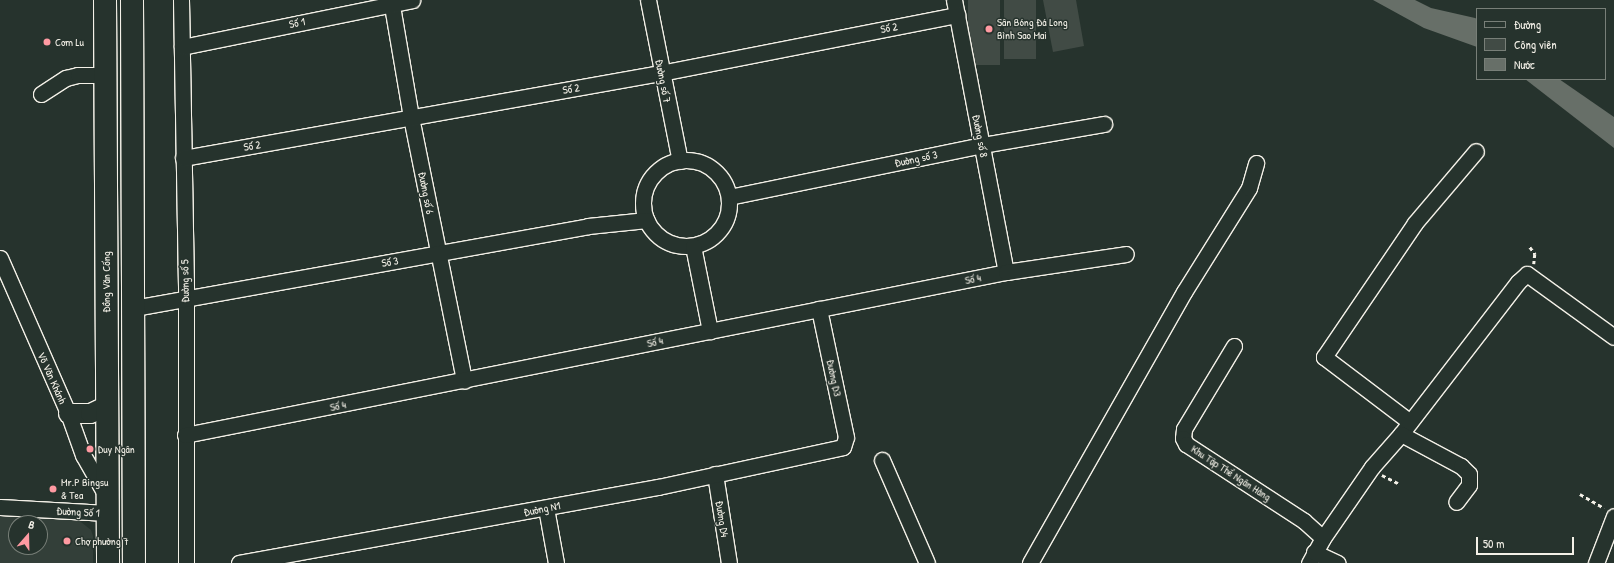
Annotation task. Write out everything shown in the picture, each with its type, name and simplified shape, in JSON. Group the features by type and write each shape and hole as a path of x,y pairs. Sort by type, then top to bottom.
{"highway":[{"name":"Đồng Văn Cống","path":"105,0 108,563"},
{"path":"132,0 134,563"},
{"path":"105,75 133,76"}],"main road":[{"path":"68,413 90,413 107,404"}],"street":[{"name":"Đường số 5","path":"181,0 186,299 186,563"},
{"name":"Số 1","path":"182,47 391,2 412,0"},
{"name":"Đường số 7","path":"648,0 661,73 680,161"},
{"name":"Đường số 8","path":"954,0 1006,272"},
{"name":"Đường số 6","path":"391,2 411,117 464,381"},
{"name":"Số 2","path":"183,158 661,73 957,15"},
{"path":"41,94 66,78 78,75 105,75"},
{"name":"Đường số 3","path":"729,198 982,145 1104,124"},
{"path":"1456,502 1469,485 1469,474 1461,466 1406,428 1324,357 1406,236 1476,151"},
{"path":"680,161 693,161 706,165 717,173 725,185 729,198 729,208 721,229 713,237 693,246 674,244 658,235 647,220 643,205 646,189 653,176 665,166 680,161"},
{"path":"1030,563 1184,292 1249,188 1256,163"},
{"name":"Số 3","path":"134,308 588,226 647,220"},
{"path":"693,246 710,331"},
{"name":"Số 4","path":"185,435 464,381 1006,272 1126,254"},
{"name":"Võ Văn Khánh","path":"0,258 68,413 90,470 107,505"},
{"path":"1338,563 1311,557 1372,467 1406,428 1518,282 1527,274 1614,337"},
{"name":"Đường D3","path":"819,309 846,437 843,447"},
{"name":"Khu Tập Thể Ngân Hàng","path":"1234,346 1184,429 1183,438 1186,444 1298,516 1323,538"},
{"name":"Đường N1","path":"239,563 546,508 843,447"},
{"path":"882,460 927,563"},
{"name":"Đường D4","path":"715,474 729,563"},
{"name":"Đường Số 1","path":"0,507 107,505"},
{"path":"546,508 556,563"},
{"path":"1596,563 1611,512"}],"path":[{"path":"1580,494 1591,502 1611,512"}],"shaded area":[{"name":"Chợ phường 7","path":"0,509 71,514 91,530 93,536 93,563 0,563"}],"green space":[{"name":"Sân Bóng Đá Long Bình Sao Mai","path":"968,0 1000,0 1000,65 968,65"},
{"path":"1004,0 1036,0 1036,59 1004,59"},
{"path":"1043,0 1076,0 1084,46 1053,52"}],"water":[{"path":"1373,0 1415,0 1431,8 1475,18 1476,47 1424,28"},
{"path":"1526,80 1560,80 1614,117 1614,148"}],"place":[{"name":"Sân Bóng Đá Long Bình Sao Mai","path":"989,29"},
{"name":"Cơm Lu","path":"47,42"},
{"name":"Duy Ngân","path":"90,449"},
{"name":"Mr.P Bingsu & Tea","path":"53,489"},
{"name":"Chợ phường 7","path":"67,541"}]}
